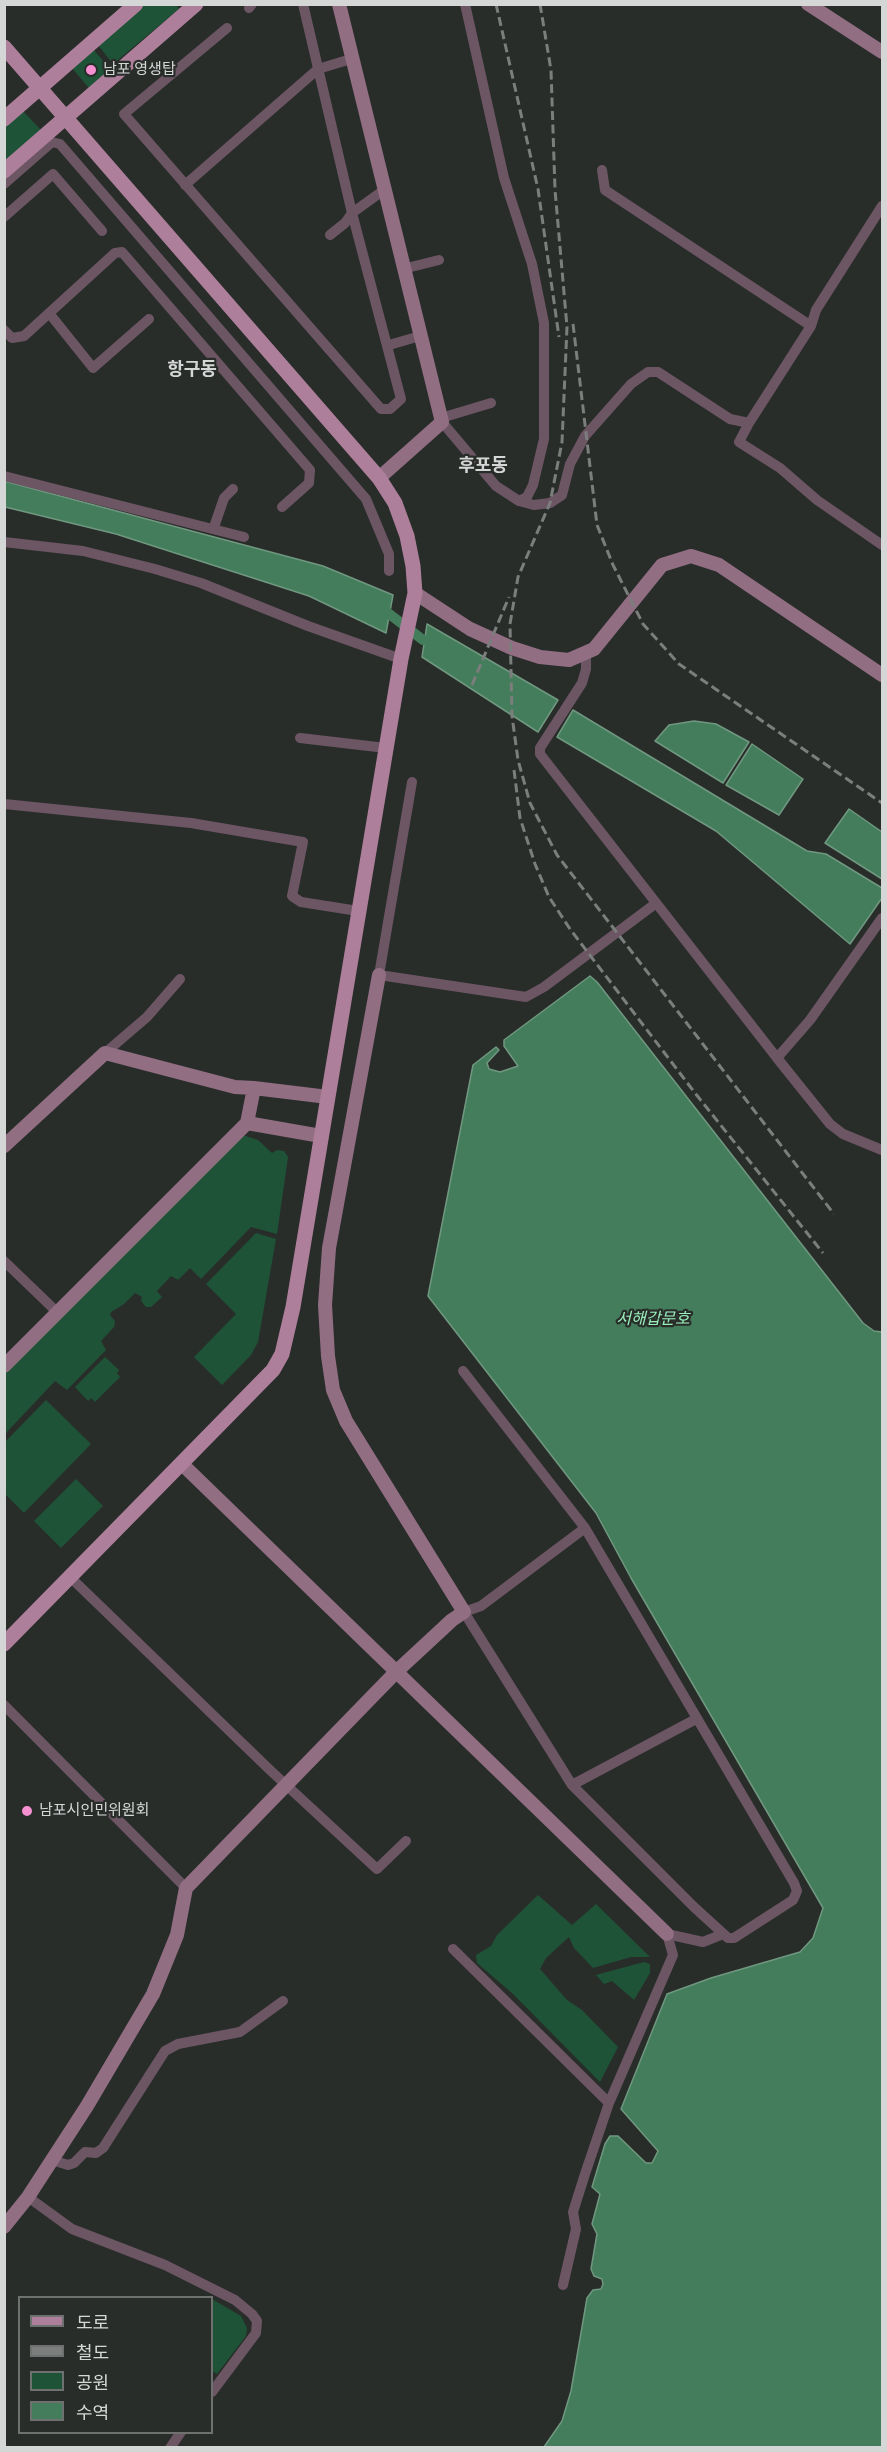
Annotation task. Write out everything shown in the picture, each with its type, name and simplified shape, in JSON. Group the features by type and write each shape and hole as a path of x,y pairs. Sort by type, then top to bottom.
{"main road":[{"path":"4,119 136,4"},
{"path":"4,171 196,4"},
{"path":"4,47 379,478 395,503 407,536 414,600 402,651 293,1306 282,1354 273,1370 4,1644"}],"street":[{"path":"227,28 124,114 381,409 390,409 401,399 389,345 352,213 303,4"},
{"path":"339,4 442,420 496,486 519,501 534,505 550,503 562,495 570,464 585,436 631,384 648,372 658,372 730,419 749,423"},
{"path":"465,4 504,178 532,264 544,323 544,439 533,485 527,496 519,501"},
{"path":"808,4 882,52"},
{"path":"185,185 318,69 351,59"},
{"path":"4,184 52,142 60,144 366,499 388,554 389,571"},
{"path":"602,170 605,190 811,326"},
{"path":"4,217 53,174 102,231"},
{"path":"330,235 345,223 352,213 384,190"},
{"path":"882,206 816,310 811,326 739,442 780,468 817,500 882,545"},
{"path":"4,330 12,338 24,336 115,253 122,252 310,470 309,483 282,507"},
{"path":"403,269 440,261"},
{"path":"49,313 93,368 149,319"},
{"path":"389,345 420,336"},
{"path":"379,478 442,420 490,403"},
{"path":"4,476 214,527 244,537"},
{"path":"214,527 224,498 233,489"},
{"path":"4,542 83,551 154,569 201,583 297,622 402,651"},
{"path":"414,600 512,648 555,660 569,660 586,655 607,636 662,565 691,556 719,565 882,675"},
{"path":"586,655 586,669 582,683 540,748 544,760 830,1124 843,1134 882,1150"},
{"path":"300,738 386,748"},
{"path":"412,782 380,975 326,1272 325,1305 333,1390 346,1421 572,1785 723,1934 735,1938 787,1906 797,1891 585,1528 464,1371"},
{"path":"4,804 191,823 303,842 292,896 301,902 358,911"},
{"path":"380,975 526,997 544,987 655,904"},
{"path":"777,1058 810,1020 882,918"},
{"path":"4,1146 147,1017 180,979"},
{"path":"105,1053 235,1087 328,1097"},
{"path":"4,1366 247,1123 254,1088"},
{"path":"247,1123 321,1136"},
{"path":"4,1261 58,1313"},
{"path":"182,1464 667,1934 673,1955 666,1977 609,2103 573,2212 576,2229 564,2285"},
{"path":"4,2227 28,2197 52,2160 153,1994 177,1935 186,1888 397,1671 452,1620 464,1612 481,1606 585,1528"},
{"path":"69,1576 271,1771 377,1869 406,1841"},
{"path":"4,1705 186,1888"},
{"path":"572,1785 696,1719"},
{"path":"667,1934 703,1942 723,1934"},
{"path":"453,1949 609,2103"},
{"path":"52,2160 68,2165 74,2163 86,2152 96,2153 103,2148 165,2051 178,2044 240,2032 283,2001"},
{"path":"28,2197 72,2229 165,2265 235,2300 252,2314 257,2321 256,2333 213,2391"},
{"path":"170,2448 180,2434"}],"green space":[{"path":"145,5 176,5 179,9 113,64 98,45"},
{"path":"93,49 110,69 89,88 72,68"},
{"path":"23,111 41,130 5,161 4,127"},
{"path":"239,1134 258,1140 272,1153 277,1150 284,1151 288,1157 277,1234 251,1227 201,1279 190,1268 178,1280 171,1276 157,1291 162,1297 151,1307 146,1307 141,1301 142,1297 135,1293 111,1312 110,1315 115,1321 114,1327 101,1341 106,1350 67,1390 55,1381 5,1434 5,1373"},
{"path":"256,1233 276,1239 258,1342 251,1355 222,1385 194,1357 236,1314 206,1284"},
{"path":"105,1357 119,1370 117,1373 120,1377 95,1402 91,1398 88,1401 75,1387"},
{"path":"46,1400 91,1444 24,1513 5,1494 5,1442"},
{"path":"76,1479 103,1506 61,1548 34,1521"},
{"path":"538,1895 572,1925 596,1904 650,1957 631,1957 593,1968 574,1948 569,1937 546,1958 540,1969 567,2000 582,2010 618,2047 600,2082 512,1993 477,1963 476,1955 491,1946 497,1935"},
{"path":"644,1962 650,1964 650,1973 634,2000 612,1981 604,1984 596,1975"},
{"path":"213,2300 241,2316 247,2328 246,2336 217,2374 213,2372"}],"water":[{"path":"4,481 323,566 393,595 386,633 309,596 116,534 5,507"},
{"path":"427,624 558,700 538,732 422,657"},
{"path":"573,710 807,851 826,854 882,888 882,898 850,944 716,831 557,737"},
{"path":"694,721 716,724 749,742 723,783 655,741 669,725"},
{"path":"752,744 803,779 779,815 726,785"},
{"path":"849,809 882,832 882,879 825,843"},
{"name":"서해갑문호","path":"590,976 863,1323 874,1331 882,1332 882,2447 544,2447 562,2421 571,2391 587,2298 593,2290 601,2289 603,2284 602,2279 594,2276 591,2269 597,2234 592,2224 600,2194 592,2187 605,2144 610,2136 618,2136 646,2163 652,2163 658,2151 621,2109 667,1994 711,1978 800,1952 813,1938 823,1908 631,1578 596,1513 428,1296 473,1065 496,1047 499,1050 487,1063 489,1069 500,1072 518,1066 504,1046 504,1040"}],"waterway":[{"path":"379,606 423,640"}],"railway":[{"path":"496,4 538,189 559,337"},
{"path":"540,4 551,70 555,190 567,327 562,442 550,503 518,577 510,624 512,716 518,760 530,803 557,855 834,1214"},
{"path":"573,324 597,525 613,565 643,624 679,664 882,803"},
{"path":"472,685 509,597"},
{"path":"514,770 520,818 549,897 570,929 695,1093 823,1253"}],"place":[{"name":"남포 영생탑","path":"91,70"},
{"name":"남포시인민위원회","path":"27,1811"}],"district":[{"name":"항구동","path":"192,370"},
{"name":"후포동","path":"483,466"}]}
